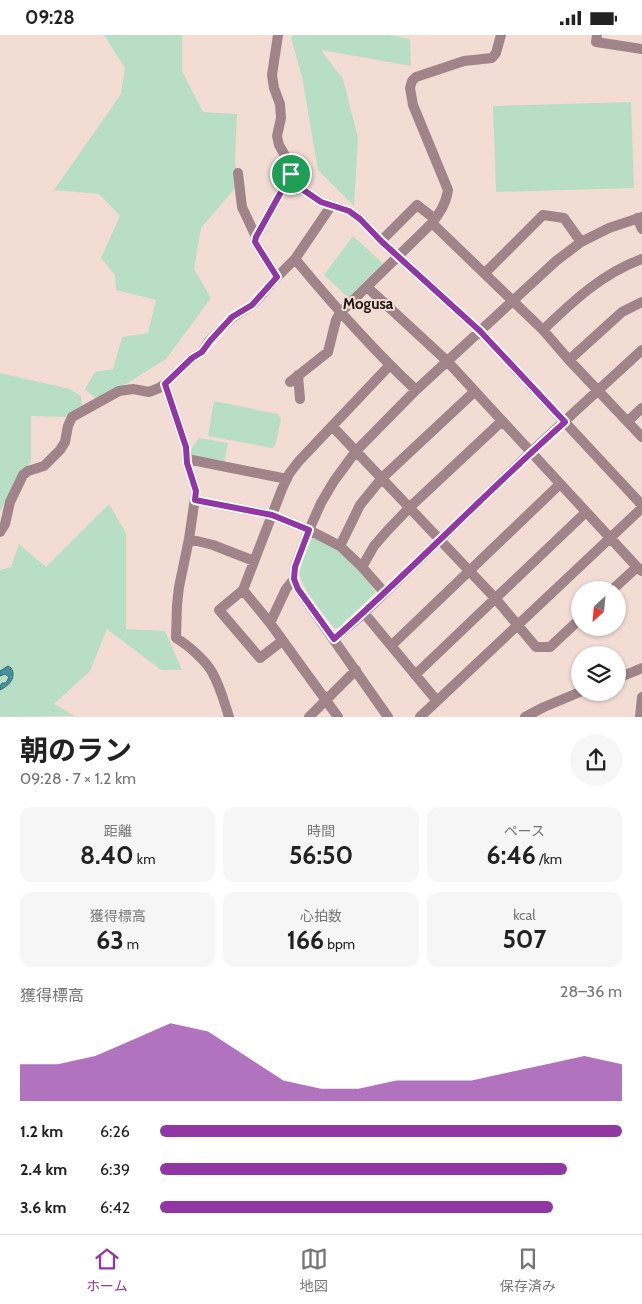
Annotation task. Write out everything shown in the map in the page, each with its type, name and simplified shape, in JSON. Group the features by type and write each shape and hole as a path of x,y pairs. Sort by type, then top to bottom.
{"street":[{"path":"278,35 272,75 274,88 280,104 281,118 277,137 287,159 291,174 299,187 321,202 349,211 360,219 398,257 480,331 642,507 420,717"},
{"path":"290,382 328,352 340,313 433,221 447,200 448,189 413,105 410,89 412,81 416,77 459,62 492,58 496,53 501,35"},
{"path":"597,35 596,42 642,49"},
{"path":"238,173 242,207 256,237"},
{"path":"277,277 255,242 291,174"},
{"path":"0,532 5,524 10,501 22,475 44,466 60,450 65,442 72,417 120,391 134,389 149,391 165,384 192,358 202,352 232,317 252,305 295,259 332,205"},
{"path":"381,241 417,205 543,330 642,437"},
{"path":"485,273 543,215 564,218 581,241"},
{"path":"388,717 298,589 294,579 295,567 325,495 356,451 416,390 556,261 581,241 609,228 640,217 642,229"},
{"path":"295,259 340,313 390,366 416,390"},
{"path":"543,330 569,305 598,282 613,272 642,259"},
{"path":"367,287 447,361 640,569 624,581"},
{"path":"569,360 622,312 642,302"},
{"path":"334,639 364,613 531,452 642,350"},
{"path":"282,641 260,658 220,610 243,590 287,479 298,461 390,366"},
{"path":"298,375 300,399"},
{"path":"165,384 186,447 187,459 196,491 179,587 176,638 188,645 212,671 229,717"},
{"path":"340,546 360,505 382,478 474,392"},
{"path":"628,421 642,409"},
{"path":"362,567 374,545 410,507 502,421"},
{"path":"332,426 495,598 536,647 550,647 571,627"},
{"path":"187,459 287,479"},
{"path":"392,645 560,484"},
{"path":"195,500 272,515 309,530 340,546 384,592"},
{"path":"415,675 586,512"},
{"path":"188,539 213,545 254,561"},
{"path":"270,623 286,589 294,579"},
{"path":"243,590 270,623 338,717"},
{"path":"364,613 437,701"},
{"path":"626,675 642,668"},
{"path":"309,717 356,671"},
{"path":"525,717 571,696"},
{"path":"640,717 642,697"}],"green space":[{"path":"104,35 182,35 182,71 203,112 237,114 235,158 237,186 201,228 194,269 211,298 166,359 110,394 95,398 85,389 95,372 113,369 122,337 148,333 156,300 116,290 115,275 101,258 120,216 99,194 54,190 121,94 125,68"},
{"path":"293,35 389,35 410,39 411,66 321,50 343,79 358,138 354,206 318,170 302,77 291,38"},
{"path":"631,102 634,188 496,192 493,106"},
{"path":"353,236 386,266 351,300 324,275"},
{"path":"0,373 70,389 81,396 82,405 66,417 31,416 31,462 16,479 0,512"},
{"path":"214,401 278,414 281,419 275,446 272,448 208,436"},
{"path":"199,438 228,443 224,463 191,455 190,451"},
{"path":"109,504 126,533 126,629 165,631 182,670 161,670 107,629 90,671 54,704 75,716 0,717 0,570 11,567 19,544 46,567"},
{"path":"312,538 320,539 337,549 376,588 375,593 338,628 334,628 314,602 300,575 302,561"}],"water":[{"path":"8,666 13,671 13,678 9,684 0,690 2,683 6,683 9,677 5,674 0,676 0,671"}],"district":[{"name":"Mogusa","path":"368,304"}],"route":[{"path":"291,174 299,187 321,202 349,211 360,219 381,241 480,331 565,422 531,452 364,613 334,639 298,589 294,579 295,567 309,530 272,515 195,500 196,491 187,463 186,447 165,384 192,358 202,352 232,317 252,305 277,277 255,242 291,174"}]}
